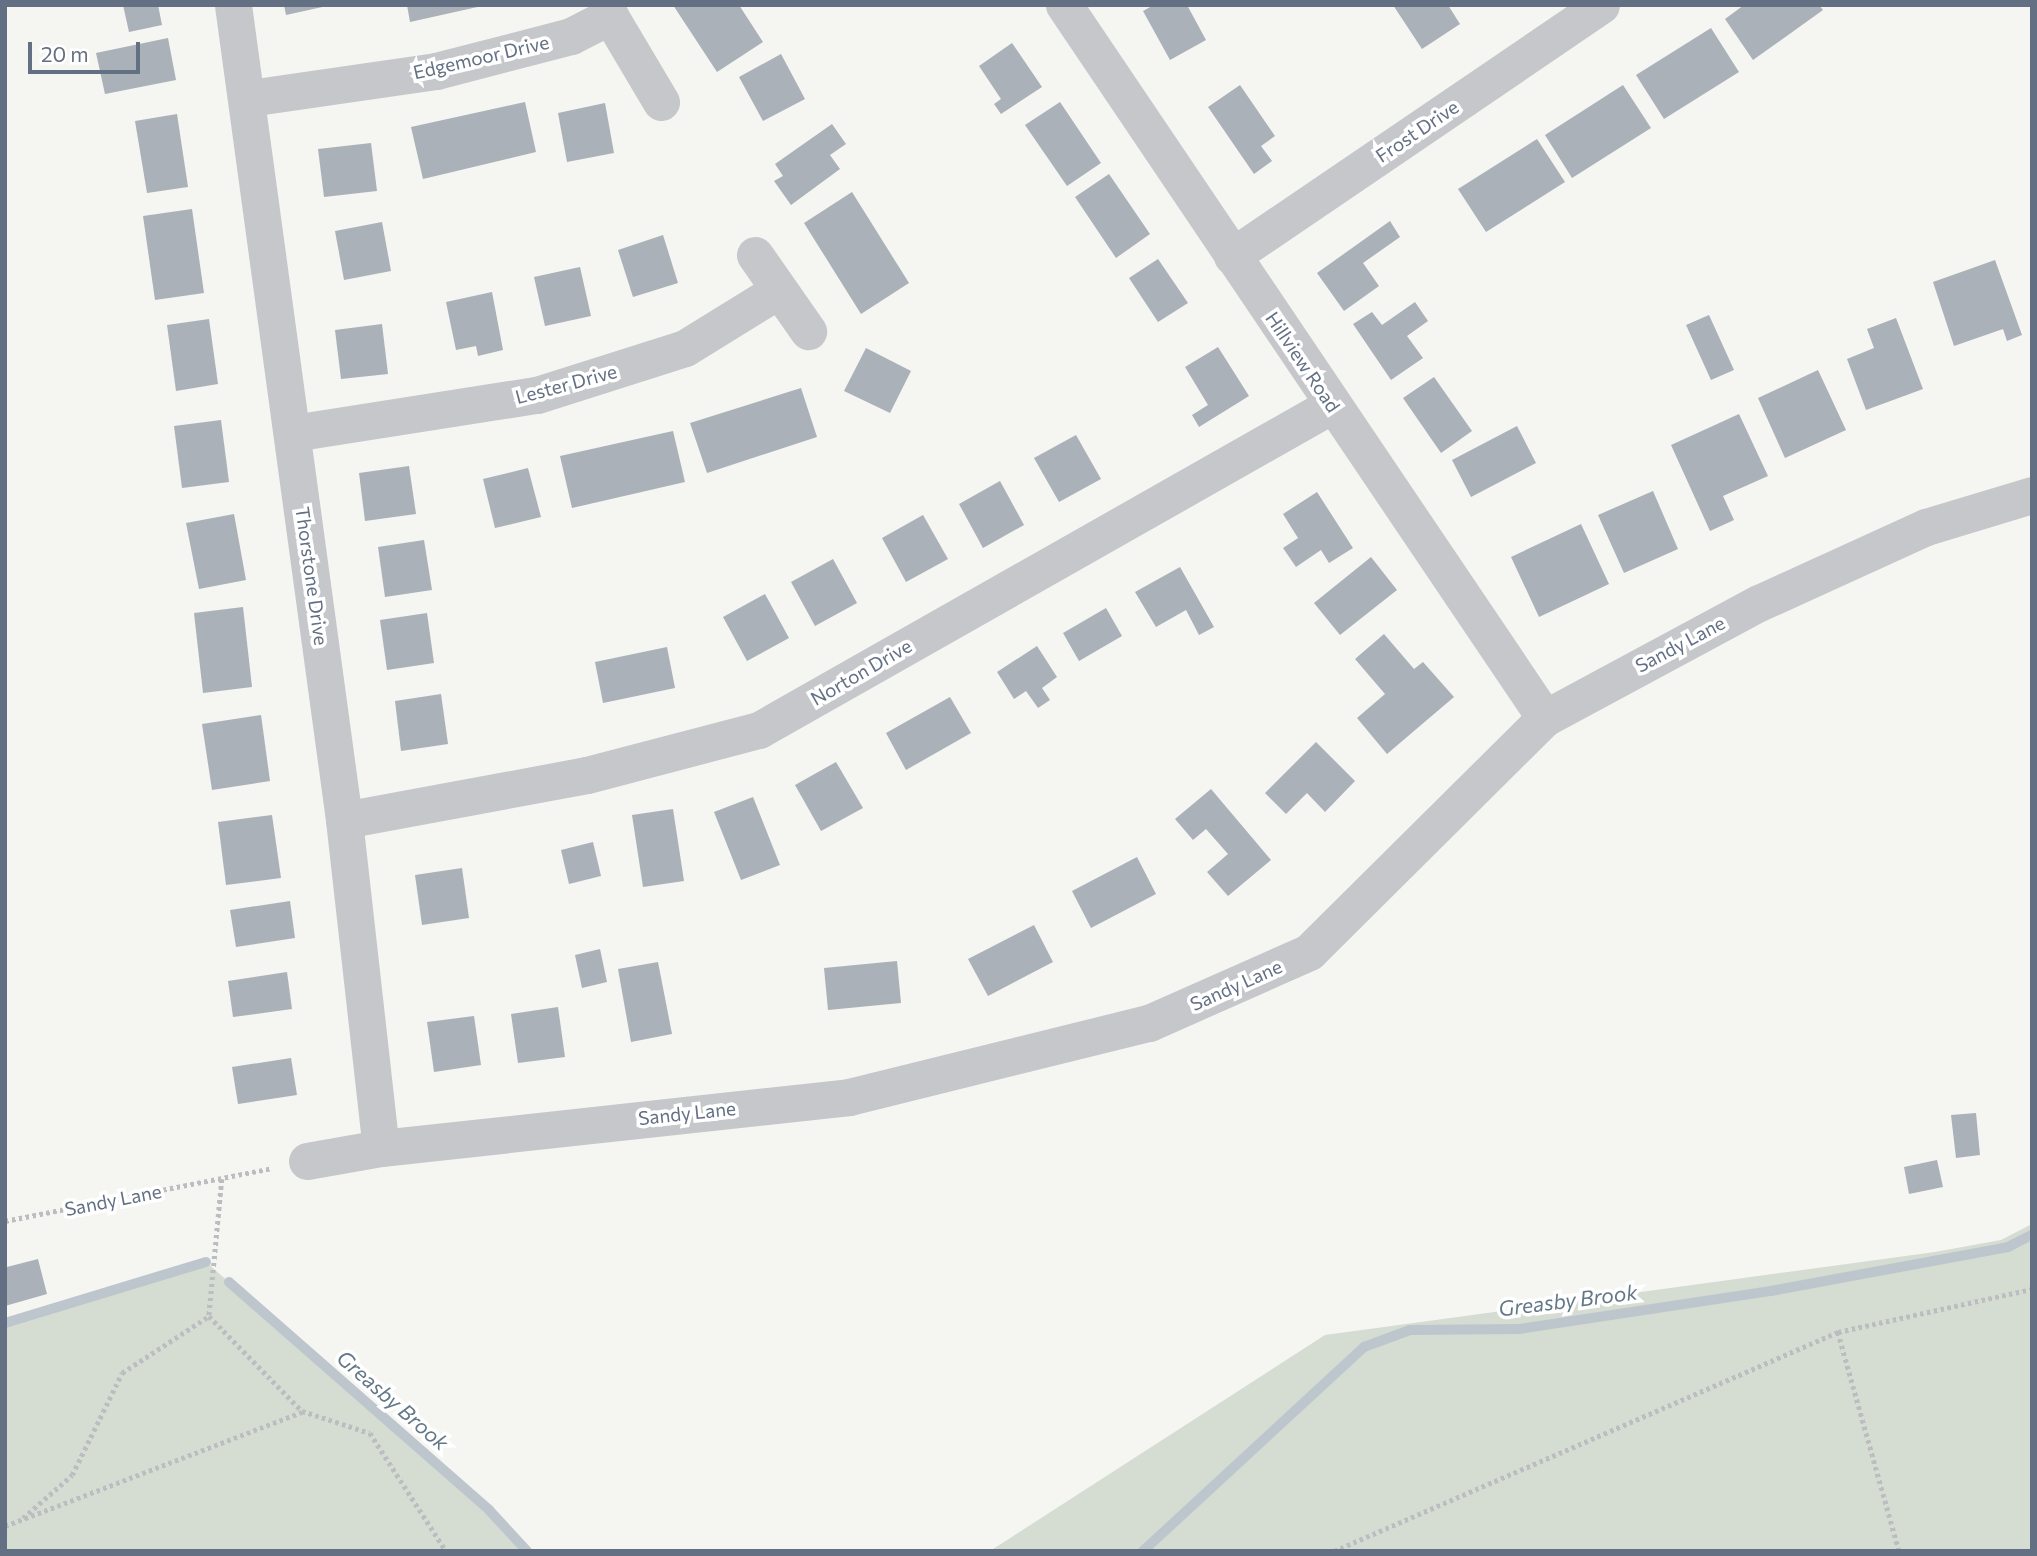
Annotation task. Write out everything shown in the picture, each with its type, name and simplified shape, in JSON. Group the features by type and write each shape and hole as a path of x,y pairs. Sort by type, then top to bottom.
{"street":[{"name":"Thorstone Drive","path":"233,5 249,98 344,820 381,1148"},
{"name":"Hillview Road","path":"1064,5 1545,718"},
{"name":"Frost Drive","path":"1232,256 1565,16 1601,5"},
{"name":"Edgemoor Drive","path":"249,98 436,71 571,36 610,16 661,102"},
{"path":"755,255 808,331"},
{"name":"Lester Drive","path":"293,433 537,395 685,348 779,290"},
{"name":"Norton Drive","path":"344,820 587,775 759,730 1332,405"},
{"name":"Sandy Lane","path":"307,1161 381,1148 849,1097 1149,1023 1309,952 1545,718 1759,603 1926,527 2032,495"}],"path":[{"name":"Sandy Lane","path":"5,1221 307,1161"},
{"path":"222,1179 209,1316 302,1412 370,1433 446,1551"},
{"path":"1334,1551 1838,1332 2032,1289"},
{"path":"20,1520 72,1475 122,1373 209,1316"},
{"path":"1838,1332 1899,1551"},
{"path":"5,1526 302,1412"}],"shaded area":[{"path":"2032,1224 2032,1551 990,1551 1325,1335 1935,1252 2001,1240"},
{"path":"206,1262 489,1510 527,1551 5,1551 5,1323"}],"building":[{"path":"123,5 158,5 162,25 129,32"},
{"path":"284,5 327,5 327,6 286,15"},
{"path":"407,5 481,5 482,6 410,22"},
{"path":"673,5 739,5 763,42 717,72"},
{"path":"1154,5 1187,5 1206,40 1170,60 1143,11"},
{"path":"1393,5 1448,5 1460,24 1422,49"},
{"path":"1744,5 1819,5 1823,10 1753,60 1725,19"},
{"path":"1711,28 1739,72 1664,119 1636,75"},
{"path":"168,38 176,80 105,94 96,53"},
{"path":"1012,43 1042,87 1001,114 994,104 1001,99 979,66"},
{"path":"781,54 805,99 763,121 739,77"},
{"path":"1240,85 1275,136 1261,146 1272,161 1254,174 1208,107"},
{"path":"1623,85 1651,128 1572,178 1545,135"},
{"path":"525,102 536,152 423,179 411,127"},
{"path":"1060,102 1101,163 1067,186 1025,125"},
{"path":"605,103 614,153 567,162 558,113"},
{"path":"177,114 188,187 147,193 135,121"},
{"path":"832,124 846,144 830,155 840,169 791,205 774,181 783,176 775,164"},
{"path":"1537,139 1565,182 1486,232 1458,189"},
{"path":"371,143 377,191 324,197 318,149"},
{"path":"1109,174 1150,234 1116,258 1075,197"},
{"path":"852,192 909,283 861,314 804,223"},
{"path":"192,209 204,293 155,300 143,216"},
{"path":"1390,221 1400,237 1363,263 1379,286 1344,311 1317,273"},
{"path":"382,222 391,271 344,280 335,231"},
{"path":"663,235 678,283 633,297 618,250"},
{"path":"1158,259 1188,303 1158,322 1129,278"},
{"path":"1995,260 2022,335 2007,341 2003,329 1954,346 1933,282"},
{"path":"580,267 591,316 545,326 534,277"},
{"path":"492,292 503,350 478,356 476,346 456,350 446,302"},
{"path":"1415,302 1428,321 1407,336 1423,358 1391,380 1353,324 1372,312 1382,325"},
{"path":"1709,315 1734,370 1711,380 1686,325"},
{"path":"1896,318 1923,389 1866,410 1847,359 1874,348 1867,329"},
{"path":"209,319 218,384 176,391 167,325"},
{"path":"382,324 388,374 341,379 335,330"},
{"path":"1218,347 1249,396 1199,427 1192,415 1208,405 1185,367"},
{"path":"866,348 911,371 890,413 844,391"},
{"path":"1818,370 1846,430 1785,458 1758,398"},
{"path":"1434,377 1472,431 1441,453 1403,398"},
{"path":"801,388 817,437 707,473 690,423"},
{"path":"1739,414 1768,476 1723,496 1734,520 1710,531 1671,445"},
{"path":"221,420 229,482 182,488 174,426"},
{"path":"1517,426 1536,463 1471,497 1452,460"},
{"path":"673,431 685,482 572,508 560,456"},
{"path":"1076,435 1101,479 1059,502 1034,458"},
{"path":"409,466 416,514 365,521 359,473"},
{"path":"528,468 541,517 495,528 483,479"},
{"path":"1000,481 1024,525 983,548 959,504"},
{"path":"1653,491 1678,549 1624,573 1598,515"},
{"path":"1317,492 1353,548 1329,563 1321,550 1296,567 1283,548 1298,538 1283,514"},
{"path":"234,514 246,580 199,589 186,523"},
{"path":"923,515 948,559 906,582 882,538"},
{"path":"1581,524 1609,584 1539,617 1511,557"},
{"path":"424,540 432,590 385,597 378,547"},
{"path":"1371,557 1397,590 1340,635 1314,603"},
{"path":"833,559 857,603 815,626 791,582"},
{"path":"1180,567 1214,627 1199,635 1186,610 1156,627 1135,592"},
{"path":"765,594 789,638 747,661 723,617"},
{"path":"243,607 252,687 203,693 194,613"},
{"path":"1106,608 1122,636 1079,661 1063,633"},
{"path":"427,613 434,663 387,670 380,620"},
{"path":"1384,634 1414,669 1423,662 1454,697 1387,754 1357,718 1385,694 1355,659"},
{"path":"1037,646 1057,677 1042,688 1050,700 1038,708 1026,691 1014,699 997,672"},
{"path":"667,647 675,688 603,703 595,662"},
{"path":"441,694 448,744 401,751 395,701"},
{"path":"950,697 971,733 906,770 886,733"},
{"path":"261,715 270,781 212,790 202,724"},
{"path":"1316,742 1355,781 1325,812 1307,793 1286,814 1265,793"},
{"path":"836,762 863,808 821,831 795,785"},
{"path":"1211,789 1271,860 1228,896 1207,872 1228,854 1206,829 1193,840 1175,819"},
{"path":"753,797 780,865 741,880 714,812"},
{"path":"673,809 684,881 643,887 632,815"},
{"path":"272,815 281,878 226,885 218,822"},
{"path":"593,842 601,876 569,884 561,850"},
{"path":"1137,857 1156,894 1091,928 1072,891"},
{"path":"462,868 469,918 422,925 415,875"},
{"path":"290,901 295,938 236,947 230,910"},
{"path":"1034,925 1053,962 988,996 968,959"},
{"path":"600,949 607,982 582,988 575,955"},
{"path":"897,961 901,1003 828,1010 824,968"},
{"path":"658,962 672,1034 631,1042 618,969"},
{"path":"287,972 292,1009 233,1017 228,981"},
{"path":"558,1007 565,1057 518,1063 511,1014"},
{"path":"474,1016 481,1065 434,1072 427,1022"},
{"path":"291,1058 297,1095 238,1104 232,1067"},
{"path":"1976,1113 1980,1155 1956,1158 1951,1115"},
{"path":"1937,1160 1943,1187 1909,1194 1904,1167"},
{"path":"38,1259 47,1294 5,1306 5,1263 7,1267"}],"waterway":[{"name":"Greasby Brook","path":"1143,1551 1364,1347 1410,1330 1519,1329 1771,1291 2008,1247 2032,1235"},
{"name":"Greasby Brook","path":"5,1323 206,1262"},
{"name":"Greasby Brook","path":"229,1282 489,1510 527,1551"}]}
